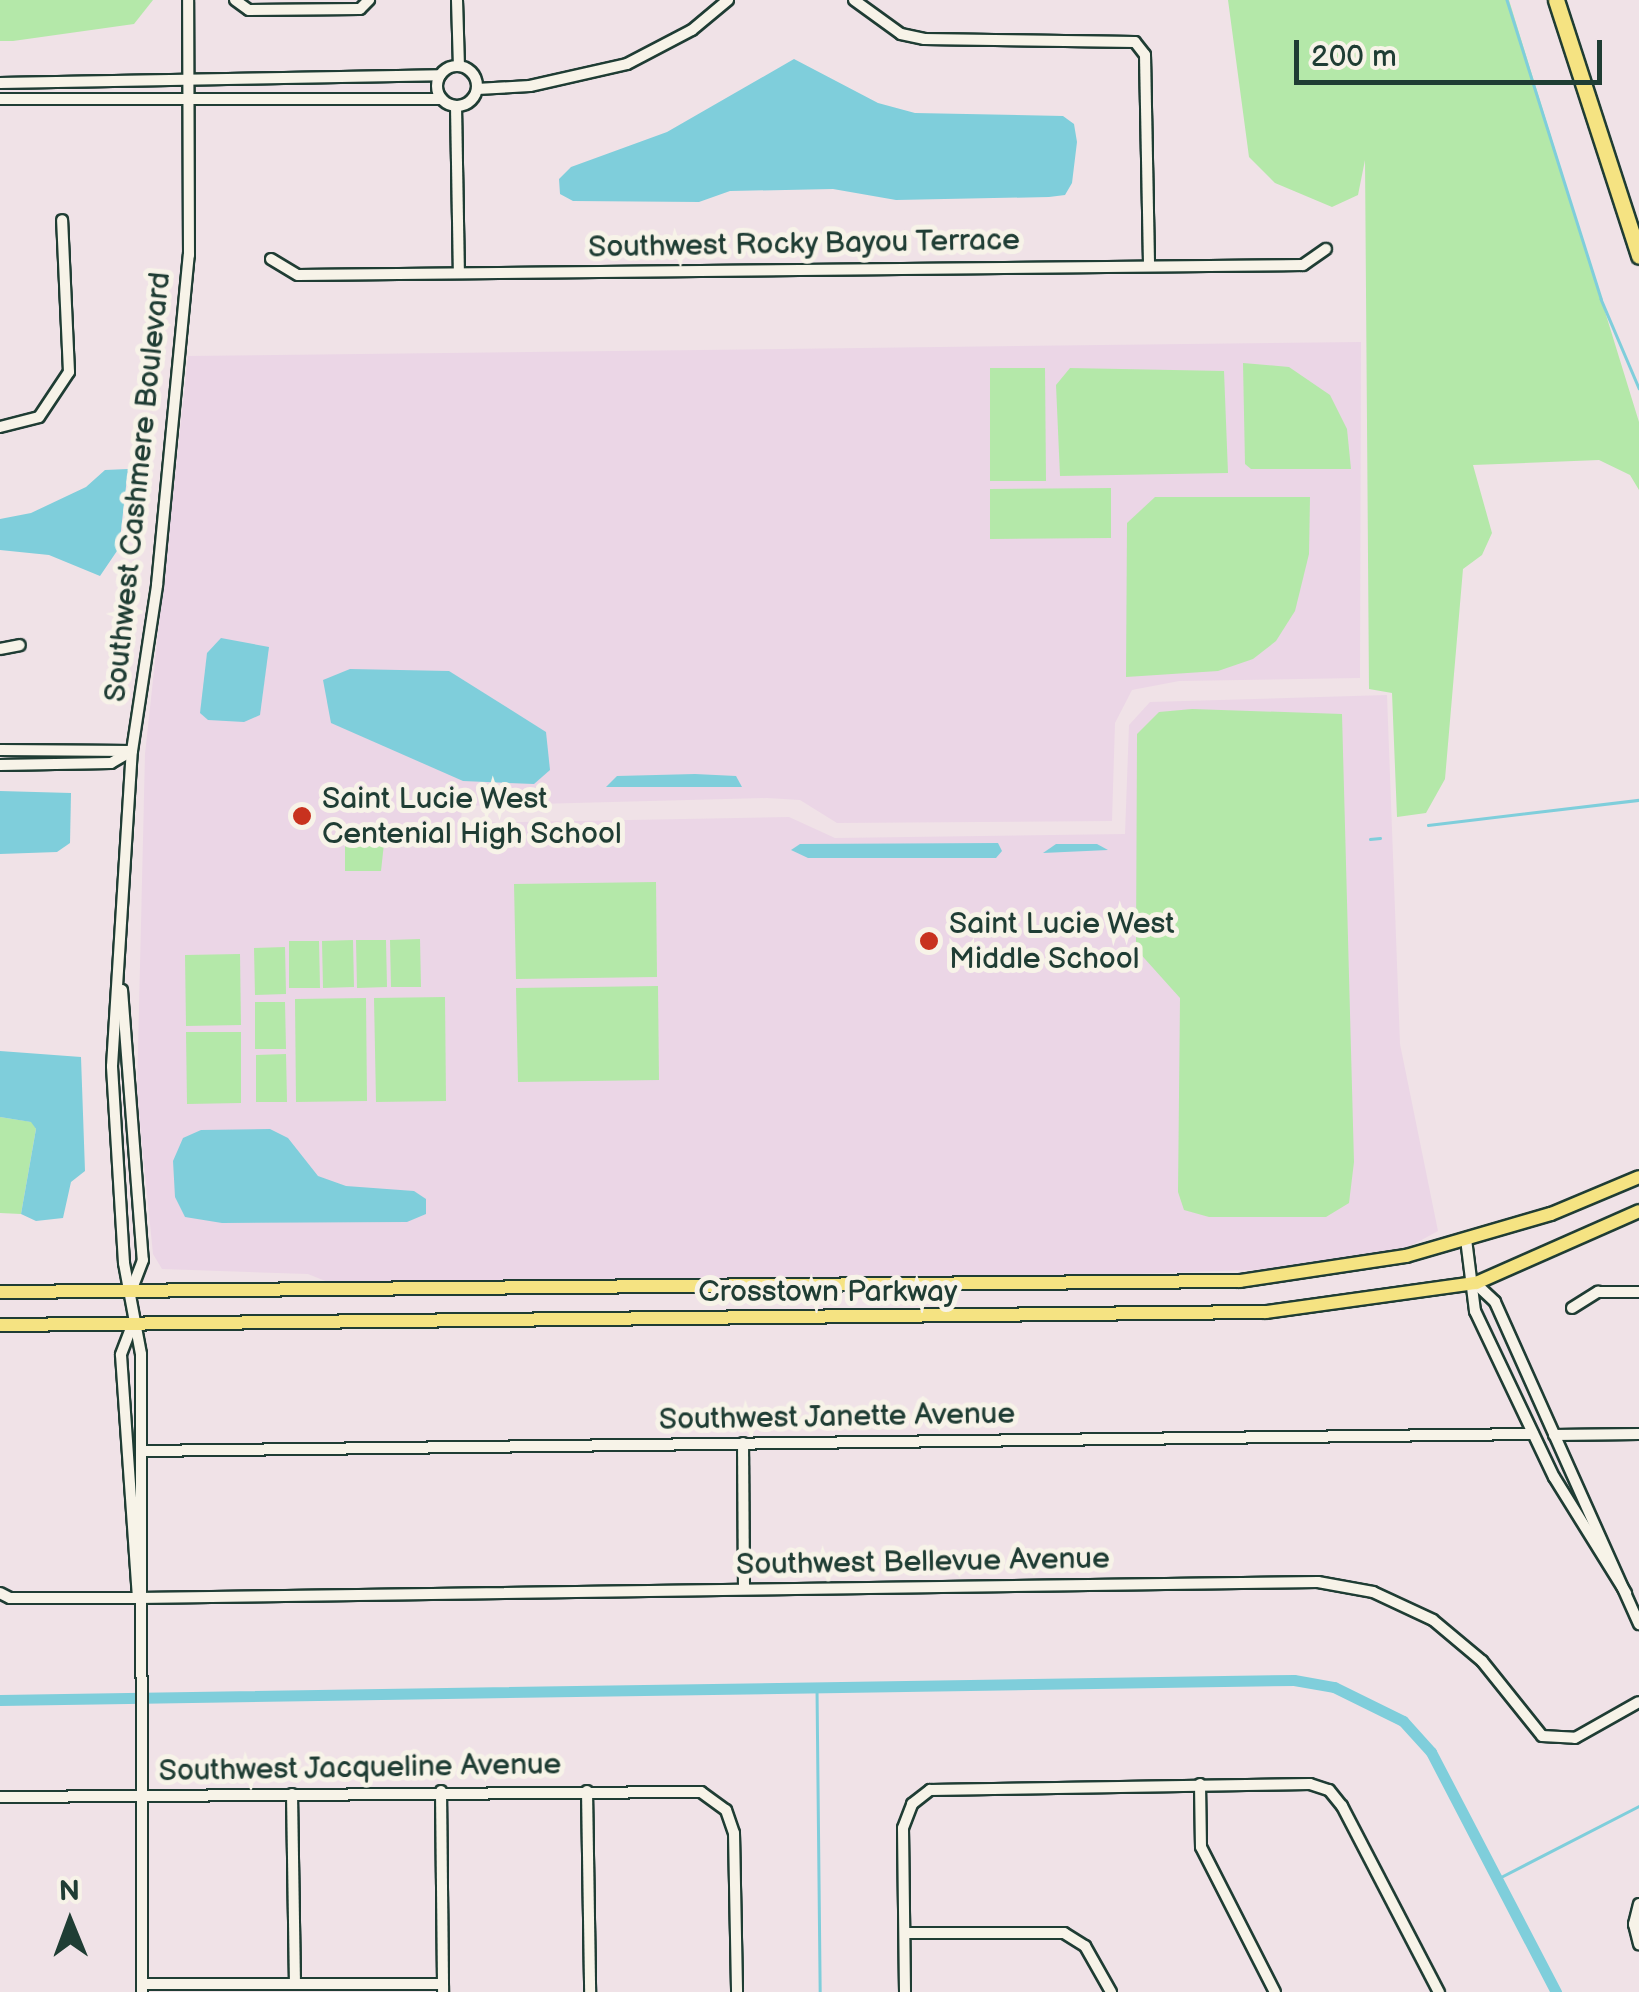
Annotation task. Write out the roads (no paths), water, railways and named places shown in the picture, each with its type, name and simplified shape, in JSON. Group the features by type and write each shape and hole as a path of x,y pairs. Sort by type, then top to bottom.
{"highway":[{"path":"1556,0 1639,256"}],"main road":[{"name":"Crosstown Parkway","path":"0,1292 1240,1280 1314,1273 1466,1239 1639,1177"},
{"name":"Crosstown Parkway","path":"0,1325 1266,1312 1476,1284 1639,1211"}],"street":[{"name":"Southwest Cashmere Boulevard","path":"142,1988 138,1598 142,1450 132,1290 114,1143 132,752 181,366 188,0"},
{"path":"237,4 360,9 369,0"},
{"path":"456,0 459,66"},
{"path":"456,106 477,89 530,86 627,64 692,30 728,0"},
{"path":"854,0 900,34 924,39 1135,42 1145,54 1149,266"},
{"path":"0,83 340,78 440,74 459,66 471,72 477,89"},
{"path":"440,74 441,99"},
{"path":"340,78 344,96"},
{"path":"0,99 344,96 441,99 456,106"},
{"path":"456,106 459,272"},
{"path":"0,427 39,417 69,372 62,220"},
{"name":"Southwest Rocky Bayou Terrace","path":"271,258 298,275 1302,265 1326,249"},
{"path":"0,649 20,645"},
{"path":"0,750 132,752"},
{"path":"0,766 110,763 132,752"},
{"name":"Southwest Cashmere Boulevard","path":"120,979 143,1260 132,1290"},
{"path":"1466,1239 1476,1284 1476,1311 1533,1434 1626,1592"},
{"path":"1476,1284 1494,1302 1639,1624"},
{"path":"1572,1308 1598,1292 1639,1292"},
{"name":"Southwest Cashmere Boulevard","path":"134,1322 121,1355 138,1598"},
{"name":"Southwest Janette Avenue","path":"142,1450 1533,1434"},
{"path":"1554,1435 1639,1434"},
{"path":"743,1443 744,1589"},
{"name":"Southwest Bellevue Avenue","path":"0,1593 10,1598 138,1598 1318,1582 1373,1592 1433,1620 1482,1662 1542,1736 1576,1738 1639,1702"},
{"path":"1200,1784 1202,1846 1275,1992"},
{"path":"906,1992 903,1828 912,1804 946,1787 1310,1784 1329,1790 1439,1992"},
{"name":"Southwest Jacqueline Avenue","path":"0,1798 676,1789 718,1801 734,1833 737,1992"},
{"path":"587,1790 590,1992"},
{"path":"142,1988 295,1983 442,1988 441,1791"},
{"path":"292,1794 295,1983"},
{"path":"1639,1904 1634,1924 1639,1944"},
{"path":"904,1933 1064,1933 1085,1946 1111,1992"}],"water":[{"path":"794,59 878,103 915,113 1063,116 1074,124 1077,142 1072,183 1065,195 1049,197 896,200 833,189 730,191 699,202 573,201 560,194 559,179 571,167 667,132"},
{"path":"128,469 119,548 100,576 49,555 0,550 0,519 31,513 86,487 105,470"},
{"path":"221,638 269,647 260,715 244,722 208,720 200,713 207,653"},
{"path":"350,669 449,671 546,732 550,770 534,784 463,781 331,723 323,680"},
{"path":"617,776 736,776 742,787 606,787"},
{"path":"0,791 71,793 70,843 57,852 0,854"},
{"path":"998,843 1002,851 996,858 808,858 791,850 800,844"},
{"path":"1056,844 1097,844 1108,850 1043,853"},
{"path":"0,1051 81,1057 85,1171 71,1182 63,1218 36,1221 21,1214 36,1129 31,1122 0,1117"},
{"path":"270,1129 288,1138 318,1176 346,1186 414,1191 426,1199 426,1214 407,1222 222,1223 185,1217 175,1197 173,1161 183,1138 201,1130"}],"waterway":[{"path":"1507,0 1601,299 1639,388"},
{"path":"1428,825 1639,800"},
{"path":"1370,839 1380,838"},
{"path":"0,1700 1294,1680 1334,1687 1403,1721 1431,1752 1556,1992"},
{"path":"817,1688 820,1992"},
{"path":"1497,1879 1639,1806"}],"place":[{"name":"Saint Lucie West Centenial High School","path":"302,816"},
{"name":"Saint Lucie West Middle School","path":"929,941"}]}
